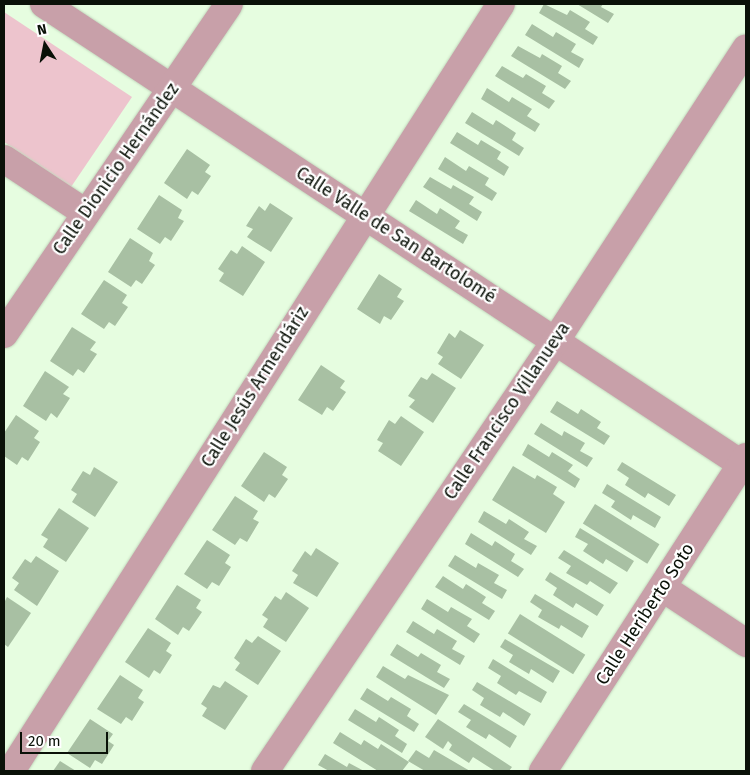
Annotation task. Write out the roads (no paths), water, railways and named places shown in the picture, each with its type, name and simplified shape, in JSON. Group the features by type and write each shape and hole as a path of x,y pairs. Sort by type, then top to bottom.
{"street":[{"name":"Calle Valle de San Bartolomé","path":"44,4 745,463"},
{"name":"Calle Dionicio Hernández","path":"4,334 229,4"},
{"name":"Calle Jesús Armendáriz","path":"11,771 365,214 502,4"},
{"name":"Calle Francisco Villanueva","path":"265,771 556,340 746,48"},
{"path":"4,159 86,213"},
{"name":"Calle Heriberto Soto","path":"543,771 745,463"},
{"path":"663,588 746,643"}]}
